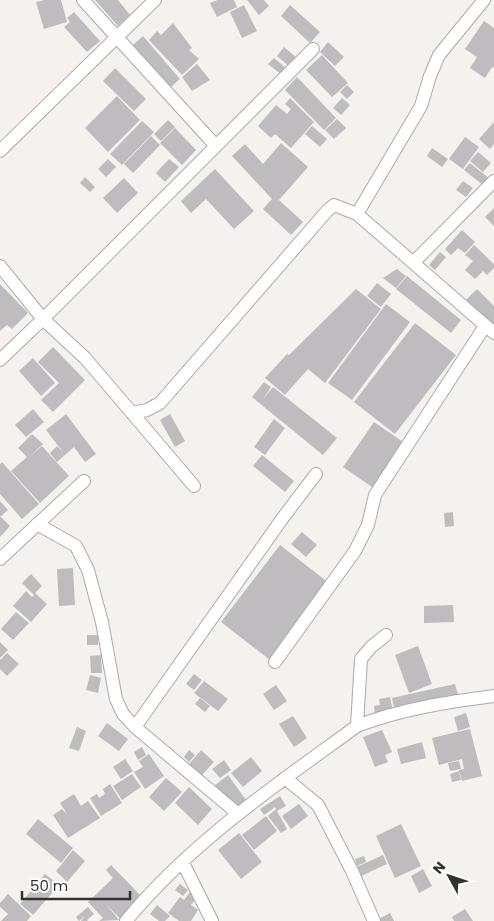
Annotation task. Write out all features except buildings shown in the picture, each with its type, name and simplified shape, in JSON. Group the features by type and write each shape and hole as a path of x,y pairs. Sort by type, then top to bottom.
{"street":[{"path":"83,0 215,145"},
{"path":"0,151 154,0"},
{"path":"357,214 421,106 439,55 484,0"},
{"path":"0,360 312,49"},
{"path":"414,262 494,181"},
{"path":"132,413 147,410 160,403 326,211 334,205 357,214 414,262 489,330 376,494 368,525 354,551 275,662"},
{"path":"0,266 43,319 85,358 194,486"},
{"path":"135,726 316,474"},
{"path":"0,559 84,480"},
{"path":"37,524 76,546 88,570 102,622 116,699 123,714 237,813"},
{"path":"357,726 361,659 371,646 386,635"},
{"path":"126,921 144,900 237,813 357,726 375,719 446,702 494,696"},
{"path":"285,778 318,805 352,871 374,921"},
{"path":"183,864 212,921"}]}
